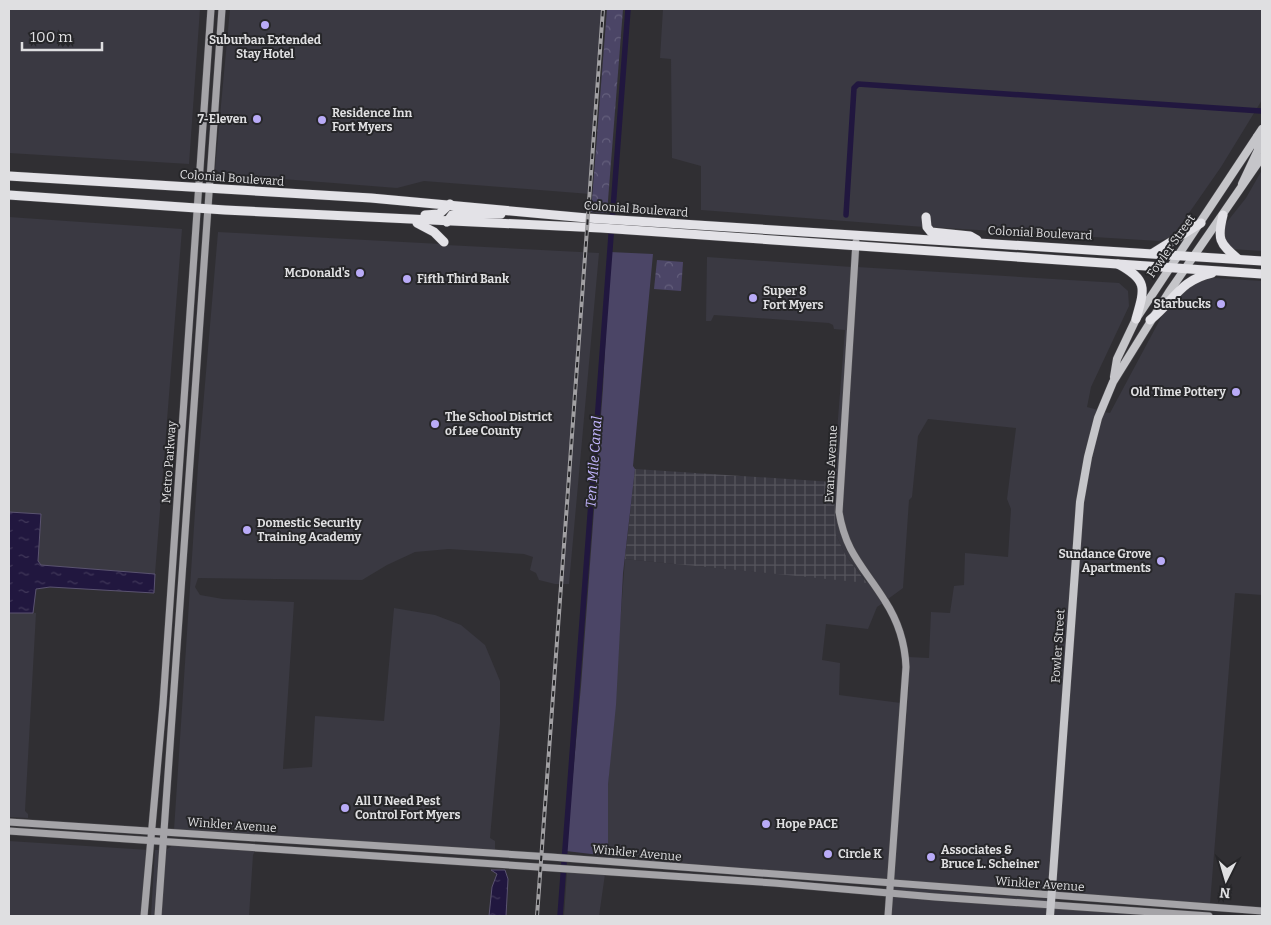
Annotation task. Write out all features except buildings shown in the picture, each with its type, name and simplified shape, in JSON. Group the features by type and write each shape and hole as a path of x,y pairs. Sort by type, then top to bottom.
{"highway":[{"name":"Colonial Boulevard","path":"9,176 450,204 603,219 1262,261"},
{"name":"Colonial Boulevard","path":"9,195 198,209 601,228 1262,274"},
{"path":"342,216 376,212 434,216 444,212 450,204"},
{"path":"447,222 452,215 457,214 493,215 516,211"},
{"path":"1223,215 1219,238 1225,249 1238,259"},
{"path":"926,217 927,227 931,232 970,236 982,243"},
{"path":"413,220 434,232 444,242"},
{"path":"1153,253 1201,223"},
{"path":"691,235 705,231 712,226"},
{"path":"711,236 737,228"},
{"path":"1115,263 1136,275 1142,283 1143,292 1136,319"},
{"path":"1150,320 1190,280 1222,271"}],"main road":[{"name":"Fowler Street","path":"1114,382 1117,359 1136,319 1262,129"},
{"path":"1240,191 1244,175 1258,150 1257,137"},
{"name":"Fowler Street","path":"1050,916 1080,502 1098,418 1114,382 1150,320 1240,191 1262,156"}],"street":[{"name":"Metro Parkway","path":"144,916 149,840 162,722 211,9"},
{"name":"Metro Parkway","path":"158,916 222,9"},
{"name":"Evans Avenue","path":"856,236 839,503 843,529 849,547 890,609 901,635 906,658 906,690 888,916"},
{"name":"Winkler Avenue","path":"9,822 551,857 1262,911"},
{"name":"Winkler Avenue","path":"9,831 442,860 1210,916"},
{"path":"337,853 372,852 382,846"},
{"path":"442,860 449,855 468,852"},
{"path":"1210,916 1221,908"}],"shaded area":[{"path":"9,9 200,9 189,164 9,153"},
{"path":"230,9 605,9 590,194 424,181 397,188 221,174 215,169"},
{"path":"663,9 1262,9 1262,100 1221,167 1173,236 1159,241 930,227 928,213 923,214 924,227 701,210 701,166 672,158 671,59 660,58"},
{"path":"1262,170 1262,251 1231,249 1224,242 1223,227 1246,198"},
{"path":"9,217 182,229 155,574 41,565 38,561 41,514 9,512"},
{"path":"218,232 441,244 443,247 446,245 599,253 569,584 555,584 539,580 536,573 530,570 533,557 524,554 449,549 415,552 387,565 362,580 198,578 195,587 200,595 223,599 294,602 283,769 312,767 315,716 384,721 394,608 435,615 461,625 485,645 500,681 500,724 490,838 495,841 495,851 174,830 198,466"},
{"path":"707,257 852,267 837,512 846,549 883,603 877,607 868,629 826,624 822,660 840,663 839,695 901,703 888,881 607,858 608,785 625,559 867,582 846,556 836,535 832,494 845,330 834,329 833,325 829,323 714,315 711,321 706,321"},
{"path":"857,267 1119,283 1128,291 1129,306 1091,387 1087,407 1098,410 1085,456 1049,893 894,881 909,684 908,657 929,658 931,612 950,613 954,586 964,585 965,553 1008,557 1011,509 1007,499 1016,428 928,419 918,436 912,497 909,500 903,588 888,599 858,559 845,528 842,511"},
{"path":"1200,279 1262,281 1262,595 1235,593 1210,904 1054,893 1083,502 1091,458 1104,412 1110,413 1164,312 1179,294"},
{"path":"635,469 833,482 836,535 846,556 867,583 625,559"},
{"path":"9,613 36,613 25,811 28,814 28,818 9,817"},
{"path":"9,841 149,850 145,916 9,916"},
{"path":"173,845 255,851 253,855 249,916 161,916 166,850"},
{"path":"155,850 160,850 155,916 151,916"},
{"path":"567,872 605,874 599,916 564,916"},
{"path":"893,887 1048,899 1048,902 893,890"},
{"path":"892,897 1048,908 1047,916 891,916"},
{"path":"1053,908 1164,916 1053,916"}],"green space":[{"path":"607,9 623,9 607,213 591,212"},
{"path":"610,252 653,254 633,466 635,469 623,573 616,705 608,785 608,856 566,851 581,686 603,388"},
{"path":"657,260 683,262 681,291 654,289"}],"water":[{"path":"9,512 41,514 38,561 41,565 155,574 154,593 50,587 36,589 33,613 9,613"},
{"path":"491,870 505,870 508,879 506,916 489,916 492,887 497,874"}],"waterway":[{"name":"Ten Mile Canal","path":"560,916 628,9"},
{"path":"846,215 854,88 858,84 1261,111"}],"railway":[{"path":"537,916 603,9"}],"place":[{"name":"Suburban Extended Stay Hotel","path":"265,25"},
{"name":"7-Eleven","path":"257,119"},
{"name":"Residence Inn Fort Myers","path":"322,120"},
{"name":"McDonald's","path":"360,273"},
{"name":"Fifth Third Bank","path":"407,279"},
{"name":"Super 8 Fort Myers","path":"753,298"},
{"name":"Starbucks","path":"1221,304"},
{"name":"Old Time Pottery","path":"1236,392"},
{"name":"The School District of Lee County","path":"435,424"},
{"name":"Domestic Security Training Academy","path":"247,530"},
{"name":"Sundance Grove Apartments","path":"1161,561"},
{"name":"All U Need Pest Control Fort Myers","path":"345,808"},
{"name":"Hope PACE","path":"766,824"},
{"name":"Circle K","path":"828,854"},
{"name":"Associates & Bruce L. Scheiner","path":"931,857"}]}
